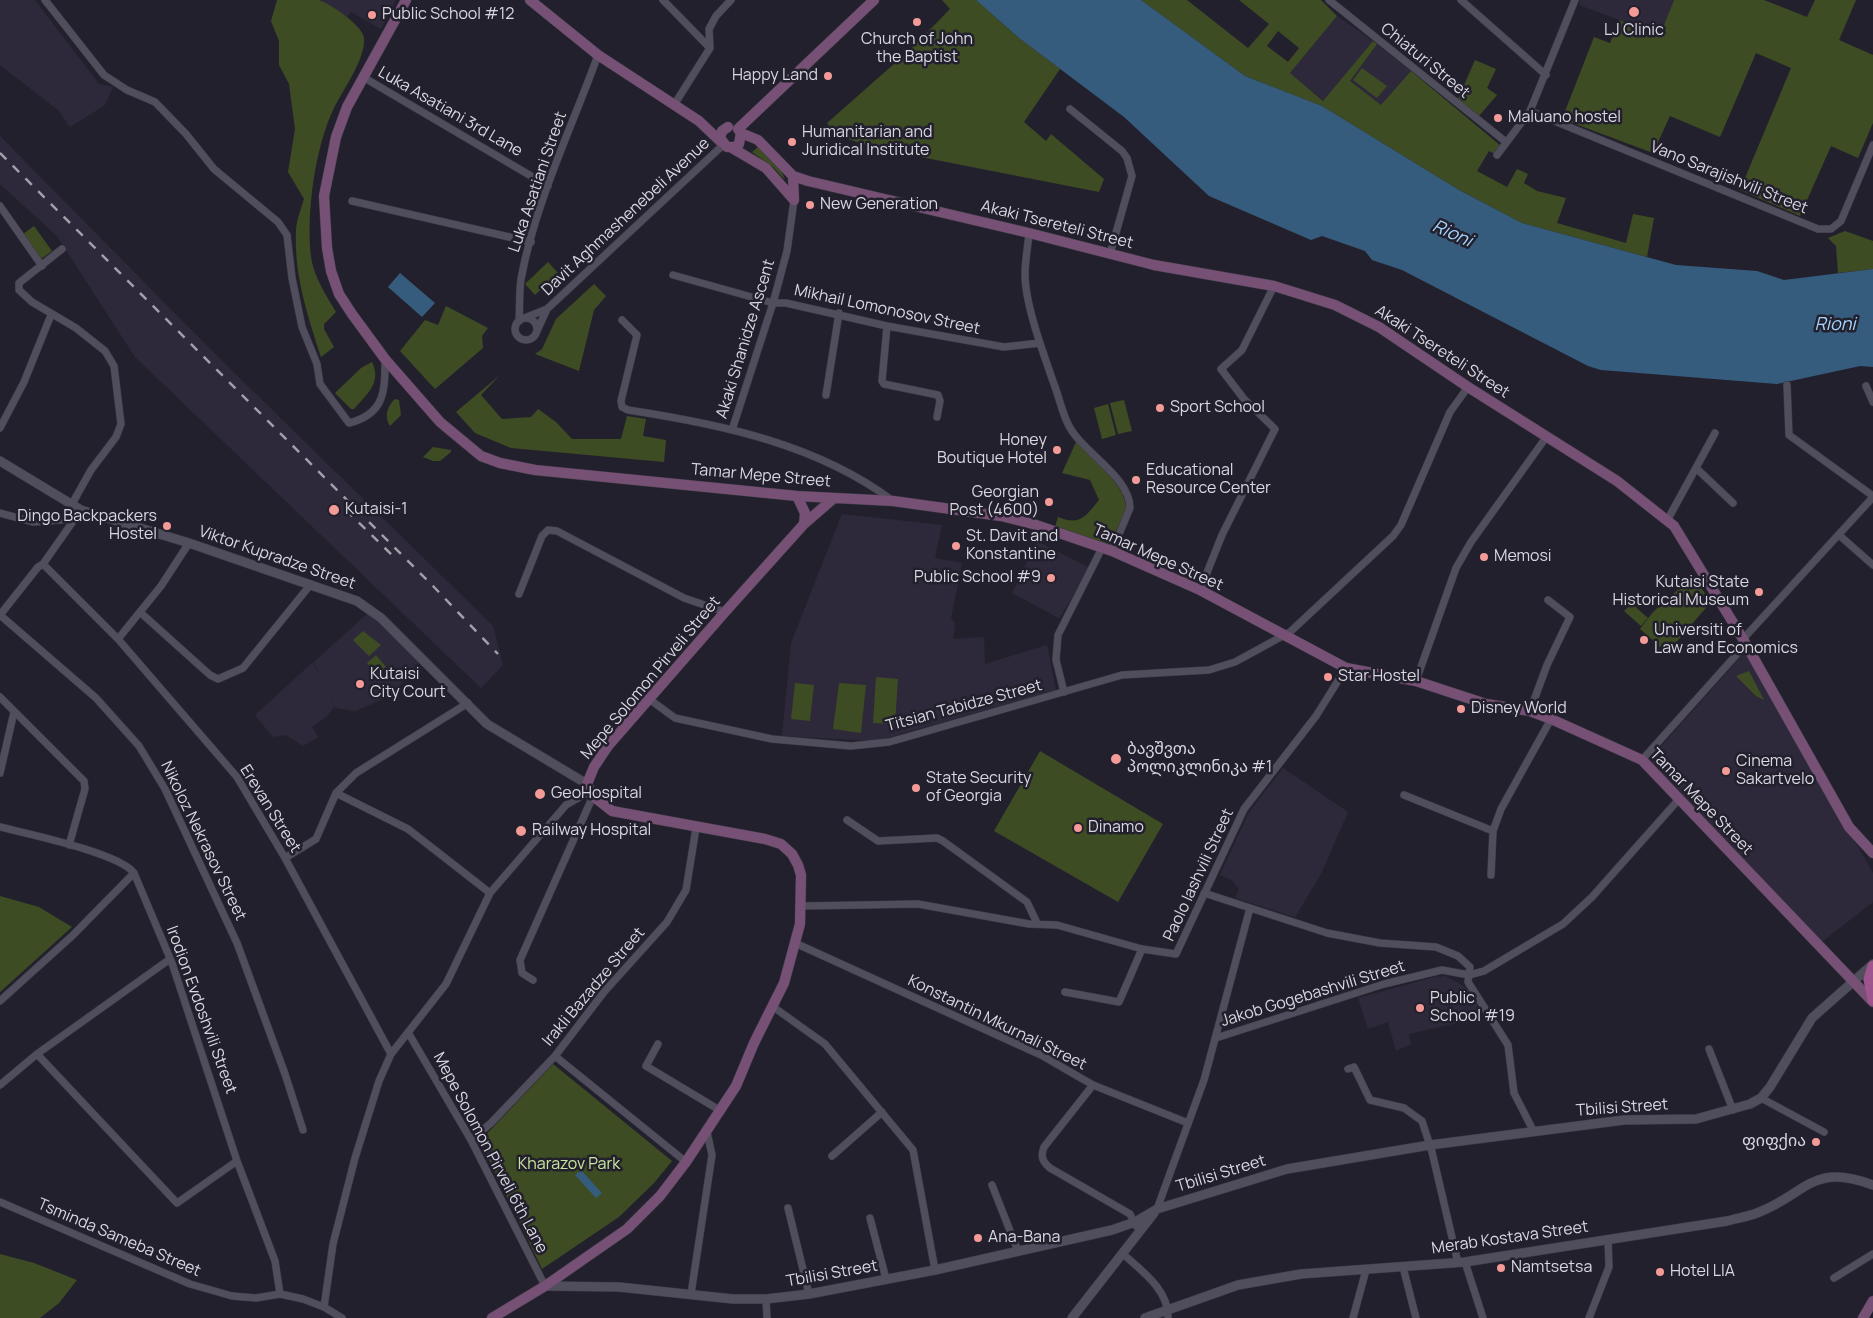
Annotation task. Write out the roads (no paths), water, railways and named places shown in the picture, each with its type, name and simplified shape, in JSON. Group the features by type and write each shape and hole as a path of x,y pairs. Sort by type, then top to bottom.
{"main road":[{"name":"Tamar Mepe Street","path":"406,0 363,77 342,122 324,196 327,248 331,271 339,294 352,314 385,360 440,422 460,441 490,460 535,470 797,496 892,501 1001,516 1033,524 1112,551 1200,590 1346,668 1416,681 1486,704 1530,711 1551,718 1642,760 1873,1001"},
{"path":"530,0 598,55 699,121 725,145 766,168 794,200"},
{"path":"725,145 722,131 736,130 874,0"},
{"path":"699,121 736,130 758,140 793,176 794,200"},
{"path":"725,145 740,144 736,130"},
{"name":"Akaki Tsereteli Street","path":"793,176 1029,232 1154,265 1274,286 1334,306 1379,327 1468,387 1617,481 1668,519 1743,639 1849,827 1873,853"},
{"path":"797,496 806,513 804,524"},
{"name":"Mepe Solomon Pirveli Street","path":"590,790 594,767 608,746 804,524 834,498"},
{"path":"492,1318 545,1286 627,1229 660,1196 686,1162 736,1086 784,983 795,943 802,906 801,875 798,865 792,854 781,844 765,839 619,813 606,807 590,790"},
{"path":"1873,965 1869,979 1873,1001"},
{"path":"1863,1318 1873,1301"}],"street":[{"path":"45,0 104,75 127,90 155,102 186,134 214,169 278,222 287,235 292,278 302,327 317,364 320,384 349,423 360,420 381,401 385,390 385,360"},
{"path":"663,0 710,48"},
{"path":"674,105 710,48 709,29 716,16 731,0"},
{"name":"Chiaturi Street","path":"1329,0 1506,142"},
{"path":"1461,0 1546,75"},
{"path":"1497,155 1530,111 1546,75 1573,1"},
{"name":"Luka Asatiani Street","path":"521,320 521,280 531,242 548,186 598,55"},
{"name":"Luka Asatiani 3rd Lane","path":"363,77 548,186"},
{"path":"1070,109 1122,151 1132,176 1110,254"},
{"name":"Vano Sarajishvili Street","path":"1530,111 1818,229 1831,229 1841,221 1873,145"},
{"name":"Davit Aghmashenebeli Avenue","path":"521,320 547,309 725,145"},
{"name":"Akaki Shanidze Ascent","path":"794,200 787,252 773,303 732,430 806,453 866,481 892,501"},
{"path":"352,201 531,242"},
{"path":"0,206 42,266"},
{"path":"1029,232 1025,274 1040,343 1068,424 1079,440 1113,475 1130,500 1130,508 1112,551"},
{"path":"62,249 19,284 18,290 51,315 76,328 105,351 114,366 121,424 116,437 91,470 72,504"},
{"name":"Mikhail Lomonosov Street","path":"673,274 773,303 786,302 839,313 887,326 1004,347 1040,343"},
{"path":"1200,590 1222,535 1275,429 1244,399 1221,369 1242,350 1274,286"},
{"name":"Davit Aghmashenebeli Avenue","path":"537,332 547,309"},
{"path":"826,396 839,313"},
{"path":"0,428 24,382 51,315"},
{"path":"521,320 533,321 537,332 529,340 522,339 515,331 521,320"},
{"path":"622,320 637,335 621,401 622,407 628,410 703,422 732,430"},
{"path":"887,326 882,381 884,384 938,394 940,401 937,417"},
{"path":"1642,760 1738,653 1743,639 1873,496 1789,435 1787,385"},
{"path":"1866,386 1873,402"},
{"name":"Titsian Tabidze Street","path":"649,700 675,718 772,739 851,746 907,737 1122,675 1214,669 1235,662 1283,634 1290,632 1393,536 1401,525 1450,412 1468,387"},
{"path":"1668,519 1715,433"},
{"path":"1416,681 1456,568 1471,542 1547,436"},
{"name":"Viktor Kupradze Street","path":"0,461 80,510 188,543 357,601 373,612 468,703 487,724 590,790"},
{"path":"1696,468 1708,479"},
{"path":"0,615 38,567 43,564 80,510"},
{"path":"0,513 33,522 75,519"},
{"path":"519,594 542,536 548,530 557,532 684,598 725,612"},
{"path":"1839,535 1873,565"},
{"path":"118,639 161,586 188,543"},
{"path":"1064,692 1056,660 1058,634 1102,548"},
{"name":"Erevan Street","path":"43,564 118,639 237,777 285,858 391,1054"},
{"path":"141,613 210,675 218,678 243,668 311,584"},
{"path":"1530,711 1547,665 1570,617 1548,600"},
{"name":"Nikoloz Nekrasov Street","path":"0,615 96,698 119,720 140,746 165,789 237,943 285,1074 303,1130"},
{"name":"Paolo Iashvili Street","path":"802,906 906,903 1029,924 1038,923 1079,930 1142,949 1176,954 1244,809 1316,716 1346,668"},
{"path":"0,697 84,781 85,789 69,845"},
{"path":"285,858 316,839 336,793 356,773 468,703"},
{"path":"0,773 14,712"},
{"path":"1490,875 1493,831 1501,809 1551,718"},
{"path":"324,1307 333,1244 355,1158 379,1081 391,1054 409,1034 446,984 490,893 566,805 590,790"},
{"path":"533,980 522,973 520,960 590,790"},
{"path":"336,793 408,829 490,893"},
{"path":"1404,795 1493,831"},
{"path":"1470,975 1484,971 1563,924 1592,897 1680,798"},
{"path":"847,820 878,841 937,838 943,841 1027,902 1038,923"},
{"path":"0,827 69,845 125,864 134,873 72,936 0,1001"},
{"name":"Irakli Bazadze Street","path":"471,1140 556,1056 604,992 667,922 686,890 696,828"},
{"name":"Irodion Evdoshvili Street","path":"134,873 170,959 237,1161 274,1261 280,1294"},
{"path":"1204,893 1327,933 1380,943 1436,947 1464,962 1470,967 1468,982 1508,1045 1514,1093 1534,1132"},
{"path":"1216,1038 1250,908"},
{"name":"Konstantin Mkurnali Street","path":"795,943 1041,1056 1093,1085 1188,1123"},
{"path":"1065,992 1119,1002 1142,949"},
{"path":"0,1085 37,1054 170,959"},
{"path":"1824,1132 1761,1098 1770,1087 1812,1018 1852,981 1873,965"},
{"name":"Jakob Gogebashvili Street","path":"1157,1209 1204,1080 1216,1038 1384,984 1442,970 1470,975"},
{"path":"772,1006 825,1044 912,1150 934,1270"},
{"name":"Mepe Solomon Pirveli 6th Lane","path":"409,1034 471,1140 545,1286"},
{"path":"658,1044 646,1066 721,1111"},
{"path":"1709,1049 1733,1110"},
{"path":"37,1054 177,1203 237,1161"},
{"path":"556,1056 686,1162"},
{"path":"1348,1069 1354,1067 1370,1100 1404,1108 1422,1121 1461,1263 1483,1318"},
{"path":"1093,1085 1044,1147 1042,1154 1043,1162 1050,1168 1130,1214 1139,1232"},
{"name":"Tbilisi Street","path":"545,1286 619,1287 766,1299 809,1294 934,1270 1112,1230 1135,1222 1157,1209 1287,1169 1430,1145 1624,1120 1696,1119 1733,1110 1761,1098"},
{"path":"832,1156 882,1112"},
{"path":"691,1294 712,1155 707,1132"},
{"name":"Merab Kostava Street","path":"1145,1318 1168,1314 1238,1285 1301,1274 1461,1263 1725,1221 1758,1213 1824,1177 1850,1176 1873,1185"},
{"path":"992,1185 1018,1251"},
{"name":"Tsminda Sameba Street","path":"0,1202 190,1284 232,1296 256,1298 280,1294 324,1307 342,1318"},
{"path":"788,1208 809,1294"},
{"path":"1072,1318 1157,1209"},
{"path":"870,1218 886,1279"},
{"path":"1589,1318 1608,1267 1608,1239"},
{"path":"1123,1254 1150,1278 1164,1297 1168,1314"},
{"path":"1834,1278 1873,1254"},
{"path":"1403,1267 1416,1318"},
{"path":"1353,1318 1366,1270"},
{"path":"766,1299 767,1318"}],"water":[{"name":"Rioni","path":"976,0 1141,0 1245,76 1322,106 1459,190 1522,223 1676,265 1757,271 1784,280 1873,269 1873,367 1860,366 1777,384 1601,370 1588,366 1402,270 1372,260 1365,251 1322,236 1311,240 1209,196 1124,117 1019,38"},
{"path":"400,273 435,303 422,317 388,287"},
{"path":"581,1170 602,1193 596,1198 575,1175"}],"railway":[{"path":"0,153 433,586 498,654"},
{"path":"346,510 392,555"}],"place":[{"name":"LJ Clinic","path":"1634,12"},
{"name":"Public School #12","path":"372,15"},
{"name":"Church of John the Baptist","path":"917,22"},
{"name":"Happy Land","path":"828,76"},
{"name":"Maluano hostel","path":"1498,118"},
{"name":"Humanitarian and Juridical Institute","path":"792,142"},
{"name":"New Generation","path":"810,205"},
{"name":"Sport School","path":"1160,408"},
{"name":"Honey Boutique Hotel","path":"1057,450"},
{"name":"Educational Resource Center","path":"1136,480"},
{"name":"Georgian Post (4600)","path":"1049,502"},
{"name":"Kutaisi-1","path":"334,510"},
{"name":"Dingo Backpackers Hostel","path":"167,526"},
{"name":"St. Davit and Konstantine","path":"956,546"},
{"name":"Memosi","path":"1484,557"},
{"name":"Public School #9","path":"1051,578"},
{"name":"Kutaisi State Historical Museum","path":"1759,592"},
{"name":"Universiti of Law and Economics","path":"1644,640"},
{"name":"Star Hostel","path":"1328,677"},
{"name":"Kutaisi City Court","path":"360,684"},
{"name":"Disney World","path":"1461,709"},
{"name":"ბავშვთა პოლიკლინიკა #1","path":"1116,759"},
{"name":"Cinema Sakartvelo","path":"1726,771"},
{"name":"State Security of Georgia","path":"916,788"},
{"name":"GeoHospital","path":"540,794"},
{"name":"Dinamo","path":"1078,828"},
{"name":"Railway Hospital","path":"521,831"},
{"name":"Public School #19","path":"1420,1008"},
{"name":"ფიფქია","path":"1816,1142"},
{"name":"Ana-Bana","path":"978,1238"},
{"name":"Namtsetsa","path":"1501,1268"},
{"name":"Hotel LIA","path":"1660,1272"}],"park label":[{"name":"Kharazov Park","path":"569,1165"}]}
